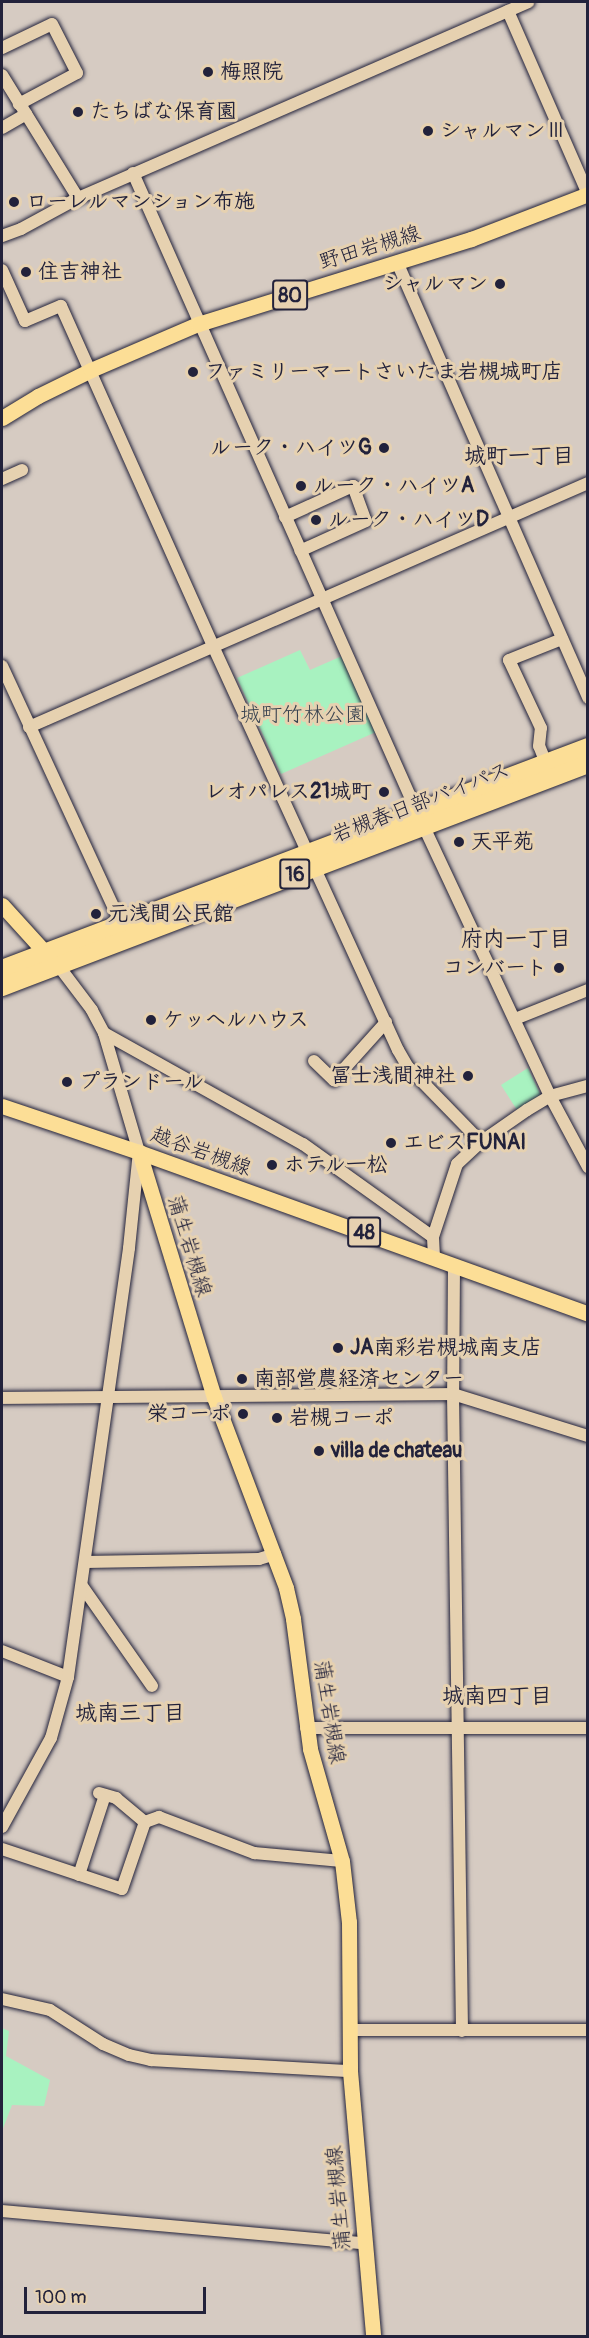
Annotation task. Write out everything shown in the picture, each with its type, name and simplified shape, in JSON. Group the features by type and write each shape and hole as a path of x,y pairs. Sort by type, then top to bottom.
{"highway":[{"name":"岩槻春日部バイパス","path":"421,819 546,763 588,747"},
{"name":"岩槻春日部バイパス","path":"2,969 122,922 588,764"},
{"name":"岩槻春日部バイパス","path":"2,987 311,859"}],"main road":[{"name":"野田岩槻線","path":"2,418 38,396 91,370 198,324 471,239 586,187"},
{"path":"2,905 58,965"},
{"name":"越谷岩槻線","path":"2,1106 139,1152 588,1314"},
{"name":"蒲生岩槻線","path":"139,1152 214,1397 275,1554 293,1619 306,1728 342,1861 349,1922 351,2071 363,2243 373,2337"}],"street":[{"path":"2,237 133,173 528,2"},
{"path":"508,10 586,187"},
{"path":"2,48 52,24 77,73 22,109 2,128"},
{"path":"2,75 78,198"},
{"path":"133,173 320,598 421,819 550,1096 583,1149 588,1167"},
{"path":"397,261 588,698"},
{"path":"2,270 25,321 61,306 213,646 408,1067 481,1142"},
{"path":"2,479 22,470"},
{"path":"29,727 320,598 588,483"},
{"path":"285,518 353,486 366,521 300,551"},
{"path":"546,763 539,746 541,728 509,660 562,639"},
{"path":"2,666 122,922"},
{"path":"2,1827 51,1738 69,1677 129,1248 139,1152 104,1033 92,1010 58,965"},
{"path":"515,1019 588,990"},
{"path":"314,1061 334,1080 386,1022"},
{"path":"104,1033 303,1144 432,1237"},
{"path":"434,1257 432,1237 457,1164 481,1142 550,1096 588,1086"},
{"path":"454,1265 456,1730 462,2031"},
{"path":"2,1398 453,1394 588,1436"},
{"path":"85,1562 259,1559 275,1554"},
{"path":"82,1586 152,1686"},
{"path":"2,1651 69,1677"},
{"path":"306,1728 456,1730 588,1728"},
{"path":"79,1875 101,1793 117,1798 146,1822"},
{"path":"2,1849 122,1889 146,1822 159,1817 254,1853 342,1861"},
{"path":"2,1999 50,2010 104,2044 129,2055 151,2060 351,2071"},
{"path":"350,2030 588,2030"},
{"path":"2,2211 363,2243"}],"green space":[{"name":"城町竹林公園","path":"300,650 310,670 342,656 376,732 281,774 237,678"},
{"path":"528,1068 542,1098 519,1113 501,1085"},
{"path":"2,2028 9,2031 6,2056 50,2080 44,2106 12,2105 2,2131"}],"place":[{"name":"梅照院","path":"208,72"},
{"name":"たちばな保育園","path":"78,112"},
{"name":"シャルマンⅢ","path":"428,131"},
{"name":"ローレルマンション布施","path":"14,202"},
{"name":"住吉神社","path":"26,272"},
{"name":"シャルマン","path":"500,284"},
{"name":"ファミリーマートさいたま岩槻城町店","path":"193,372"},
{"name":"ルーク・ハイツG","path":"384,448"},
{"name":"ルーク・ハイツA","path":"301,486"},
{"name":"ルーク・ハイツD","path":"316,520"},
{"name":"レオパレス21城町","path":"384,792"},
{"name":"天平苑","path":"459,842"},
{"name":"元浅間公民館","path":"96,914"},
{"name":"コンバート","path":"559,968"},
{"name":"ケッヘルハウス","path":"151,1020"},
{"name":"冨士浅間神社","path":"468,1076"},
{"name":"プランドール","path":"67,1082"},
{"name":"エビスFUNAI","path":"391,1143"},
{"name":"ホテル一松","path":"272,1165"},
{"name":"JA南彩岩槻城南支店","path":"338,1348"},
{"name":"南部営農経済センター","path":"242,1379"},
{"name":"栄コーポ","path":"243,1414"},
{"name":"岩槻コーポ","path":"277,1418"},
{"name":"villa de chateau","path":"319,1451"}],"district":[{"name":"城町一丁目","path":"519,457"},
{"name":"府内一丁目","path":"516,940"},
{"name":"城南四丁目","path":"497,1697"},
{"name":"城南三丁目","path":"130,1714"}]}
